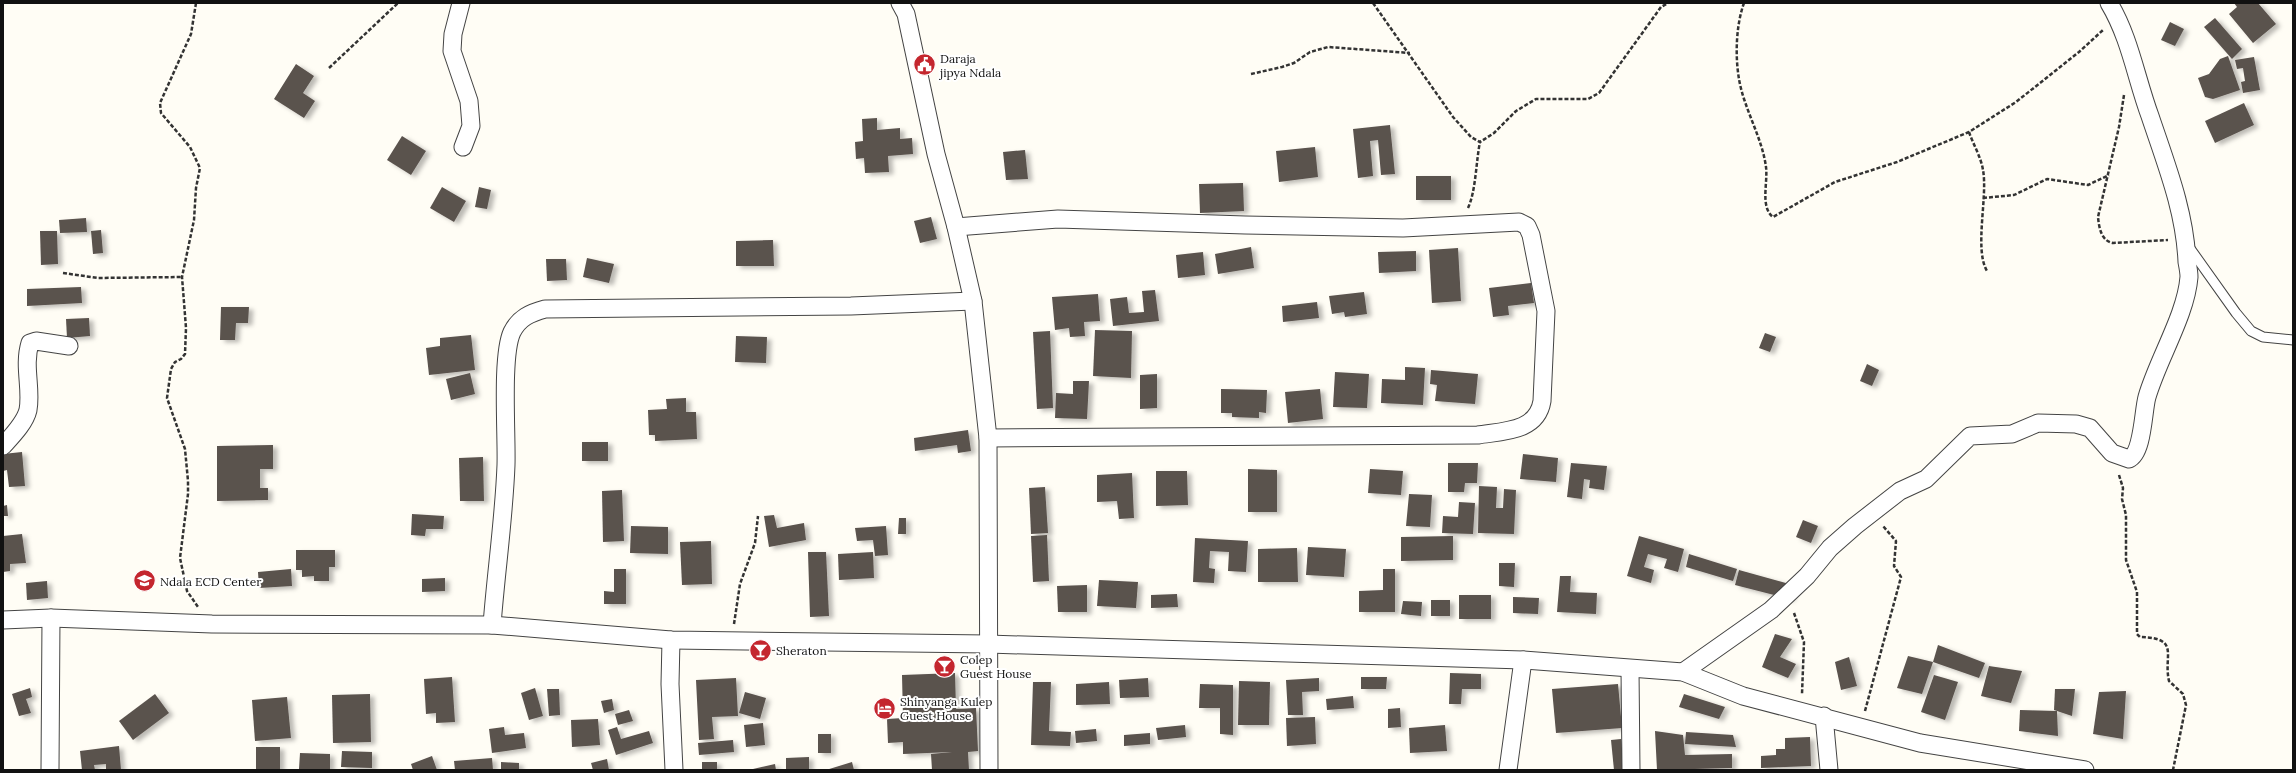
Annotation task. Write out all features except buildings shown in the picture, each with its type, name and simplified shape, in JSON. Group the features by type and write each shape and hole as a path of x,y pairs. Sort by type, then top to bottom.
{"street":[{"path":"461,3 453,34 452,52 470,101 472,126 463,147"},
{"path":"900,3 906,14 936,154 974,301 988,438 989,770"},
{"path":"1683,672 1771,610 1788,595 1830,548 1871,513 1900,491 1926,479 1959,445 1974,435 2012,434 2038,423 2076,424 2088,426 2112,453 2129,459 2133,456 2136,450 2151,384 2183,301 2189,277 2187,245 2171,175 2118,18 2109,3"},
{"path":"956,227 1058,219 1245,226 1403,228 1519,222 1525,224 1532,234 1546,311 1540,408 1536,417 1524,426 1478,434 988,438"},
{"path":"492,625 506,465 507,360 511,333 519,321 530,313 545,309 851,306 974,301"},
{"path":"3,446 24,420 28,411 27,363 30,343 36,341 69,346"},
{"path":"50,770 51,618"},
{"path":"3,620 51,618 212,624 492,625 671,640 731,642 988,644 1523,660 1683,672 1743,696 1824,716 1920,743 2085,770"},
{"path":"671,640 670,684 674,770"},
{"path":"1508,770 1523,660"},
{"path":"1630,669 1631,770"},
{"path":"1824,716 1829,770"}],"lane":[{"path":"2187,245 2236,314 2251,331 2263,337 2293,340"}],"path":[{"path":"196,3 191,34 160,103 161,113 190,146 200,168 196,188 194,220 182,277 186,328 185,354 175,362 171,369 167,398 185,449 188,481 188,494 180,558 187,591 212,624"},
{"path":"329,68 398,3"},
{"path":"1373,3 1384,20 1410,53 1454,117 1471,137 1480,142"},
{"path":"1460,226 1473,198 1475,166 1480,142 1494,133 1516,111 1536,99 1588,99 1599,93 1660,8 1668,3"},
{"path":"1744,3 1741,12 1738,41 1739,80 1764,157 1767,178 1765,206 1772,217 1836,182 1897,162 1969,132 2016,102 2079,52 2118,18"},
{"path":"1251,74 1290,64 1310,52 1328,47 1410,53"},
{"path":"2125,89 2109,175 2098,217 2100,230 2107,241 2123,243 2172,240 2187,245"},
{"path":"1969,132 1983,170 1982,256 1987,271"},
{"path":"1983,198 2014,196 2047,179 2088,185 2109,175"},
{"path":"63,273 98,278 182,277"},
{"path":"2112,453 2123,488 2122,499 2126,521 2124,539 2126,560 2137,592 2137,634 2140,637 2161,639 2166,645 2170,656 2169,681 2185,697 2186,705 2173,770"},
{"path":"1861,726 1901,577 1894,566 1895,539 1871,513"},
{"path":"731,642 740,584 755,543 758,516"},
{"path":"1788,595 1804,642 1801,711"}],"place":[{"name":"Daraja jipya Ndala","path":"925,65"},
{"name":"Ndala ECD Center","path":"145,581"},
{"name":"Sheraton","path":"761,650"},
{"name":"Colep Guest House","path":"944,666"},
{"name":"Shinyanga Kulep Guest House","path":"884,708"}]}
